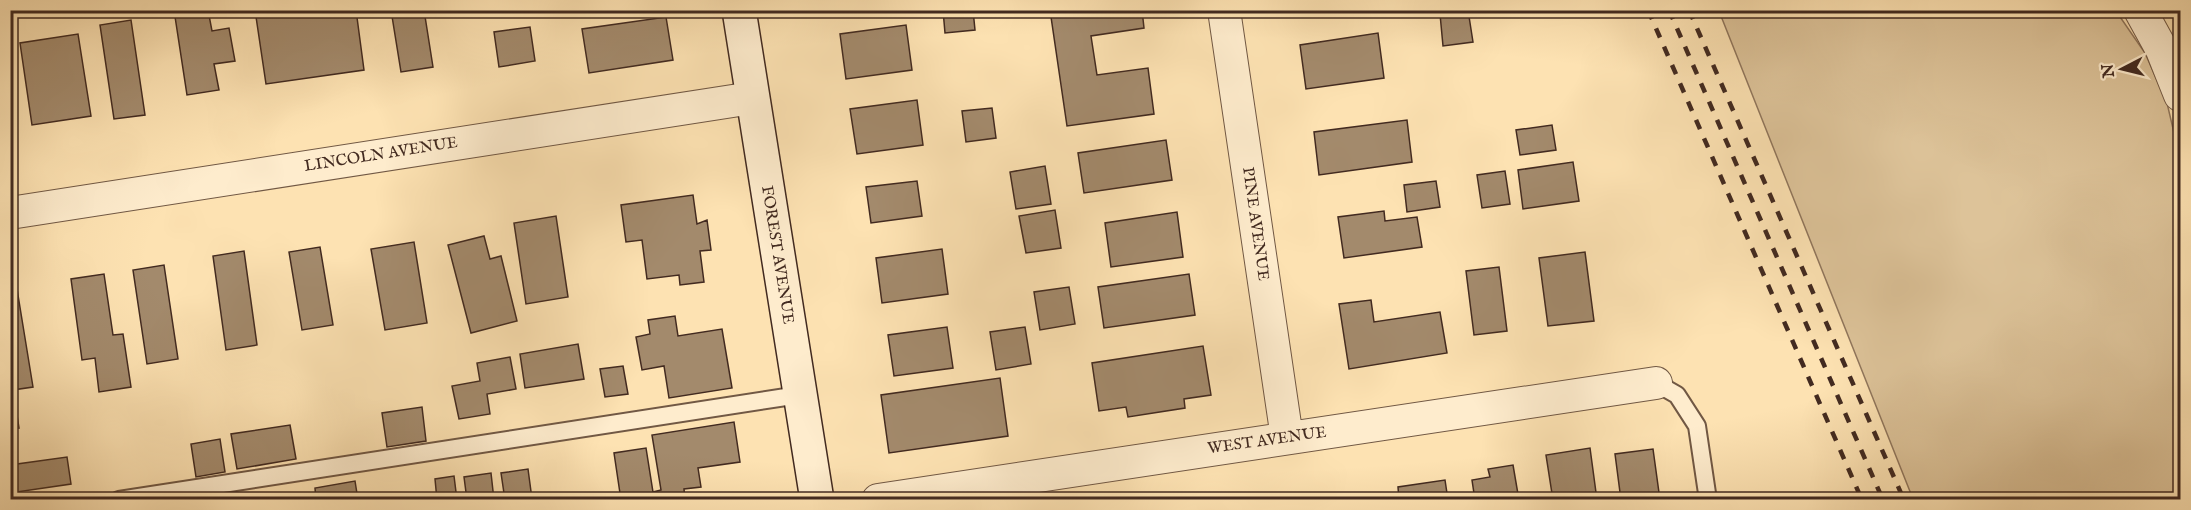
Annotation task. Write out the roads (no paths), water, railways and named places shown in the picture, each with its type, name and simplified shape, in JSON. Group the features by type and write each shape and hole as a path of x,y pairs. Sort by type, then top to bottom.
{"street":[{"name":"FOREST AVENUE","path":"739,10 817,500"},
{"name":"PINE AVENUE","path":"1224,10 1287,438"},
{"path":"2140,10 2162,50 2181,95"},
{"name":"LINCOLN AVENUE","path":"10,213 752,98"},
{"name":"WEST AVENUE","path":"878,500 1656,383"}],"lane":[{"path":"1656,383 1677,395 1697,426 1708,500"},
{"path":"119,500 799,395"}],"railway":[{"path":"1648,10 1862,500"},
{"path":"1669,10 1883,500"},
{"path":"1689,10 1904,500"}]}
